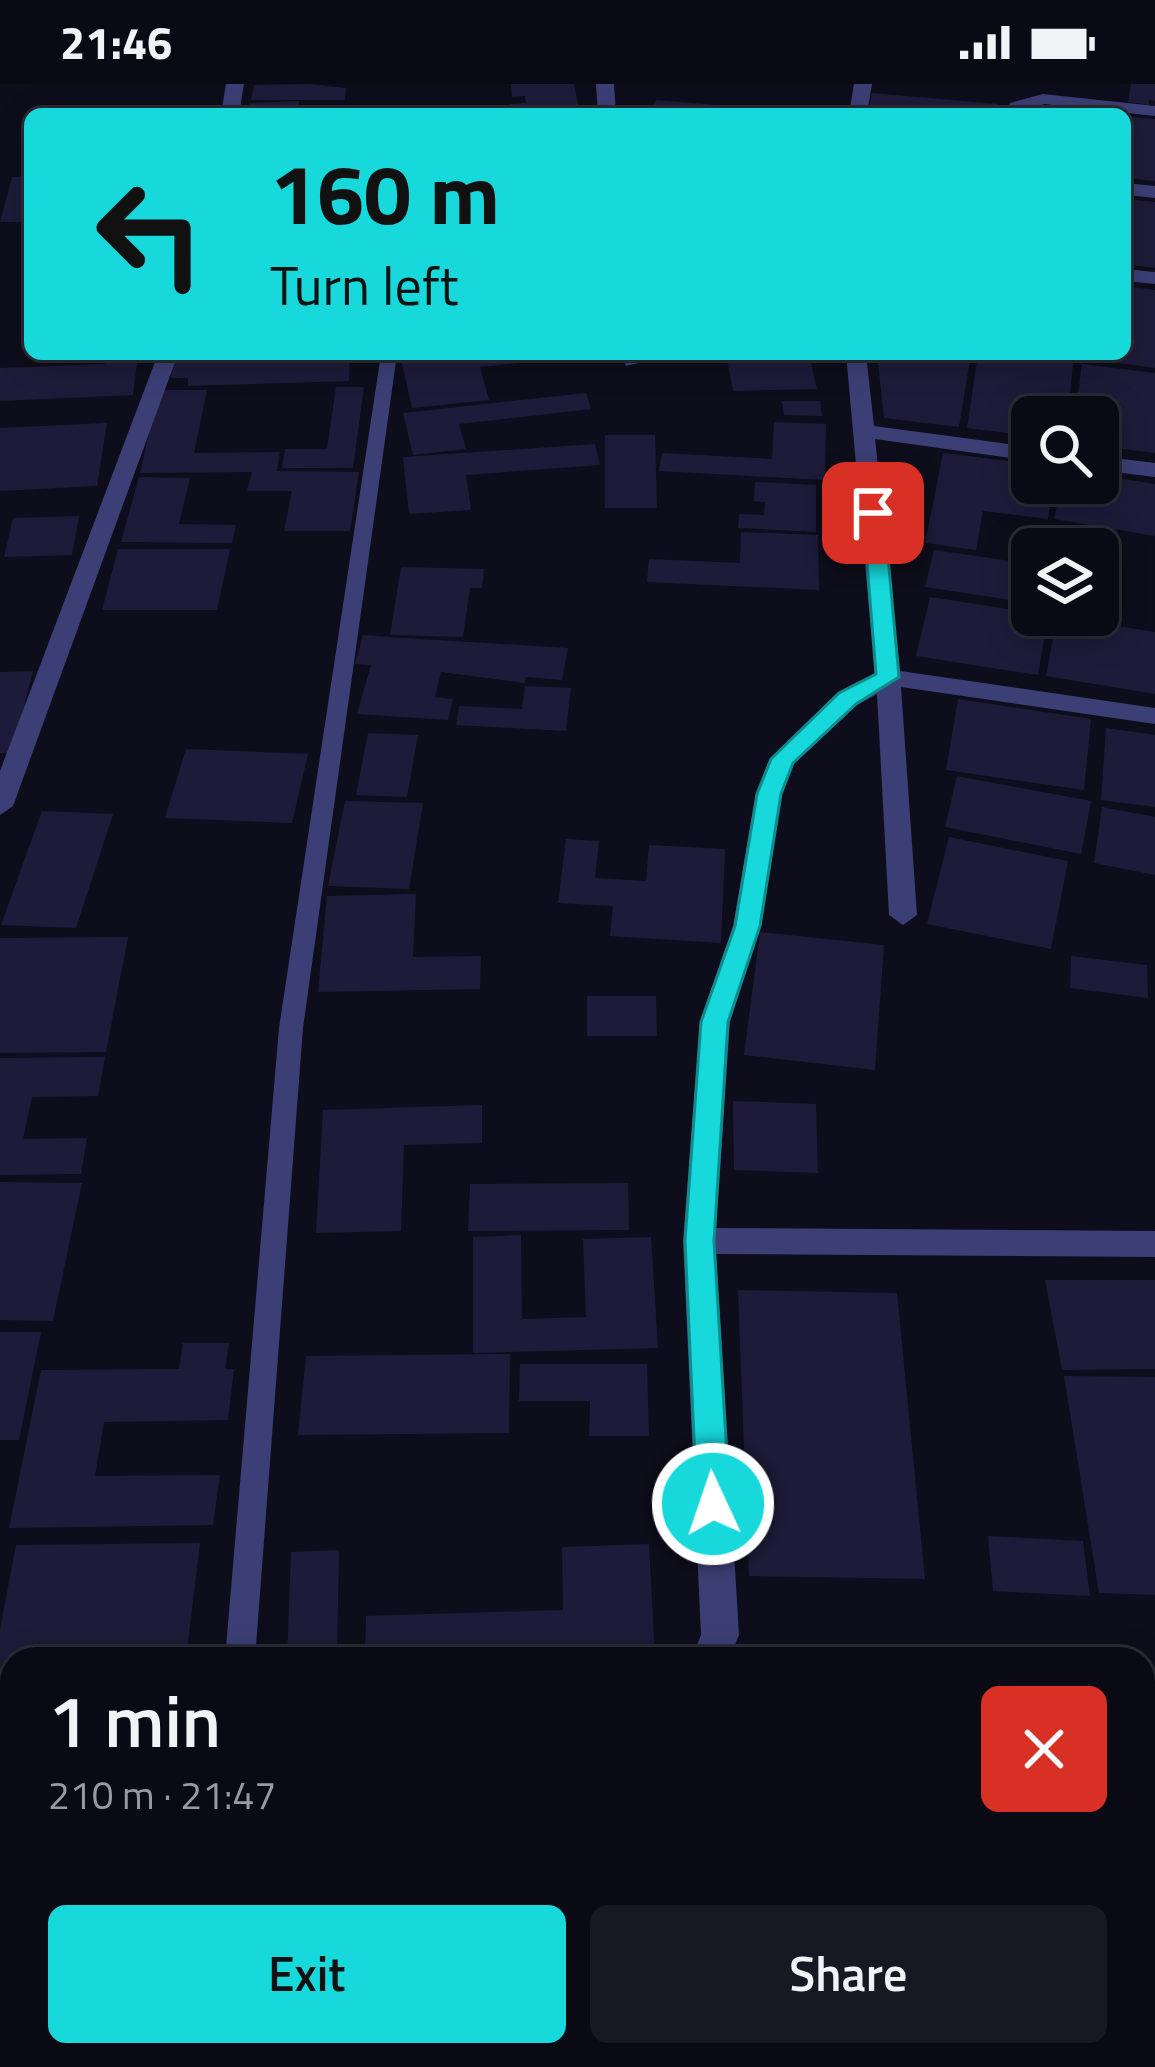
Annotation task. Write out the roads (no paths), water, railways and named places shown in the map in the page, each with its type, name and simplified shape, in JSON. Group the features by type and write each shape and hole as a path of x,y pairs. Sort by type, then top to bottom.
{"street":[{"path":"1016,108 1043,99 1127,108"},
{"path":"0,806 166,360"},
{"path":"857,360 888,677 903,915"},
{"path":"866,431 1011,451"},
{"path":"1119,466 1155,470"},
{"path":"715,1647 720,1635 700,1241 715,1022 747,926 769,794 783,759 848,698 888,677 1155,716"},
{"path":"700,1241 1155,1244"}],"lane":[{"path":"241,1647 291,1028 388,360"}]}
